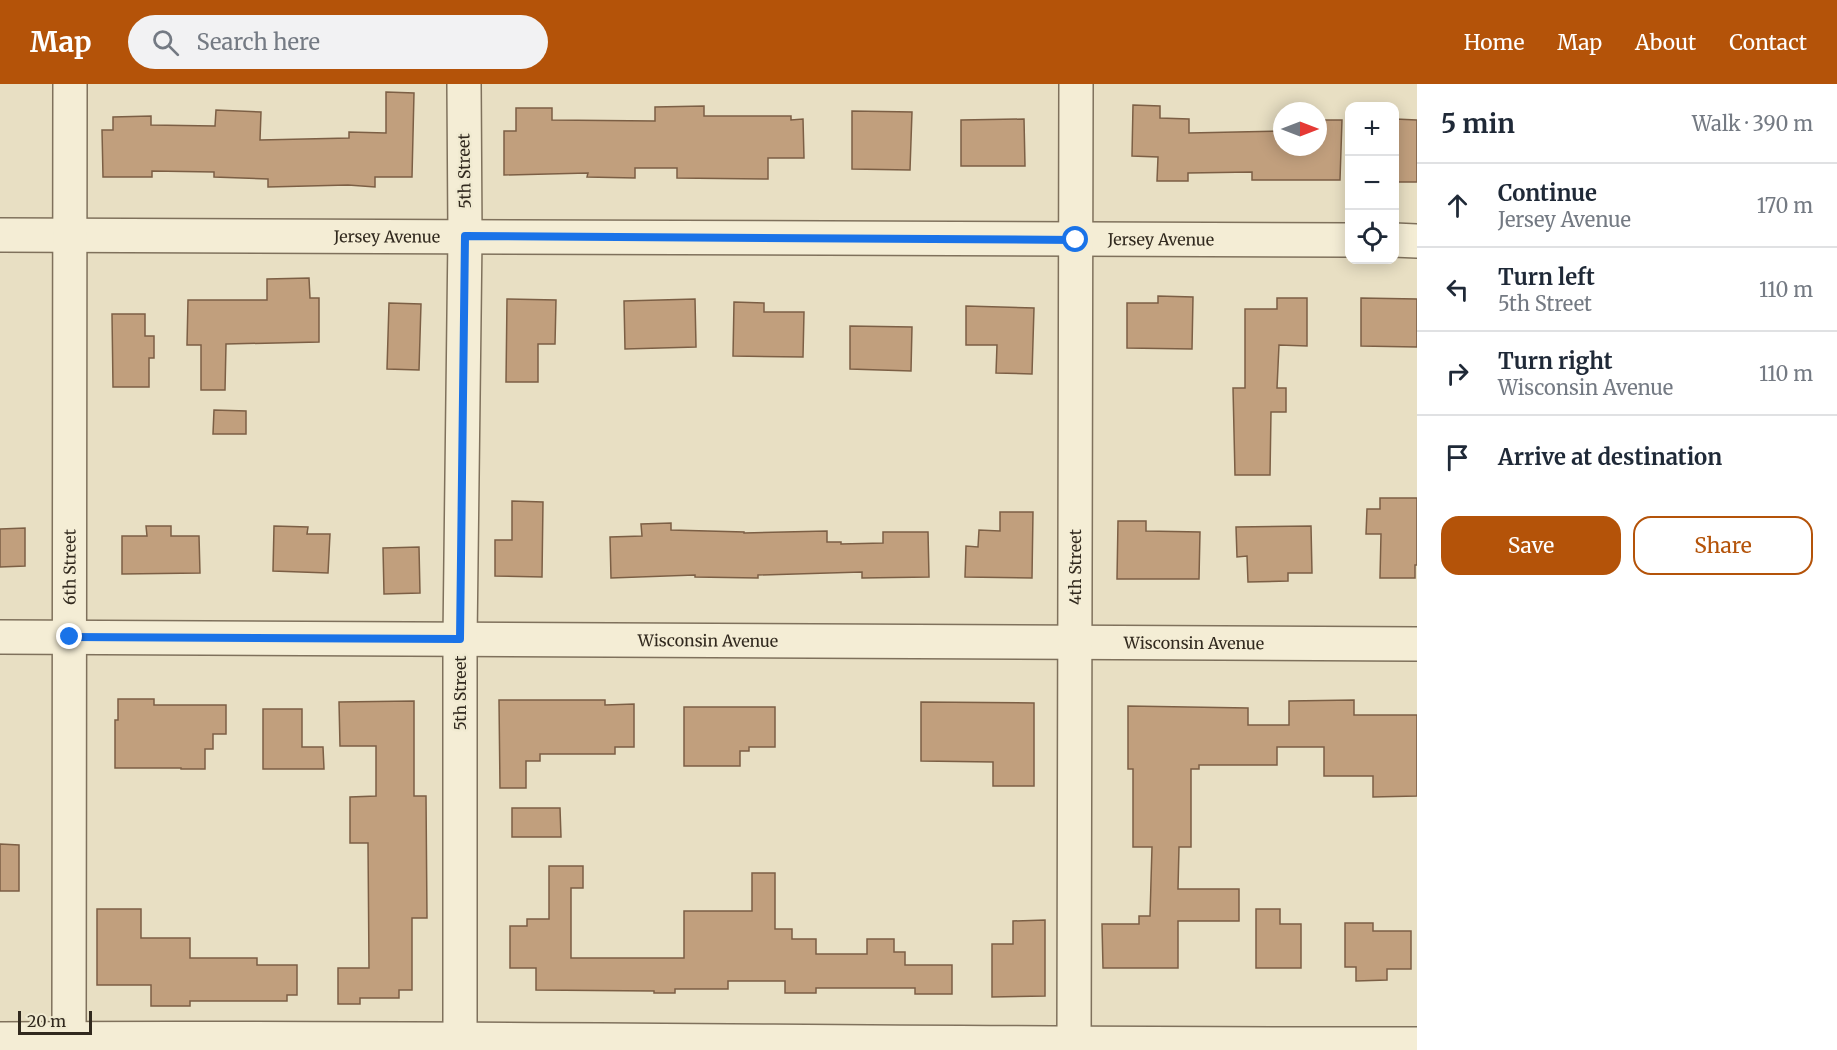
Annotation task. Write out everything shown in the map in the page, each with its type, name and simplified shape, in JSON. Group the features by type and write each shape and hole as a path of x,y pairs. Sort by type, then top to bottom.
{"street":[{"name":"6th Street","path":"70,84 70,1044"},
{"name":"5th Street","path":"460,1045 464,84"},
{"name":"4th Street","path":"1074,1047 1076,84"},
{"name":"Jersey Avenue","path":"0,235 1345,240"},
{"path":"1399,240 1417,240"},
{"name":"Wisconsin Avenue","path":"0,637 1417,644"},
{"path":"0,1039 70,1044 1074,1047 1417,1044"}],"building":[{"path":"386,92 414,93 412,177 375,177 375,187 348,185 268,187 268,179 214,177 214,172 152,171 152,177 103,177 102,130 113,130 113,117 151,116 151,125 215,126 216,110 261,112 260,140 349,138 349,132 386,133"},
{"path":"1133,105 1160,106 1160,118 1189,119 1189,133 1273,131 1273,156 1327,156 1327,120 1342,120 1340,180 1252,180 1252,172 1188,173 1188,181 1157,181 1158,157 1132,156"},
{"path":"704,106 704,116 791,116 791,120 803,119 804,158 768,158 768,179 677,178 677,168 635,168 635,178 587,177 588,173 504,175 504,131 516,131 516,108 552,108 552,120 655,121 655,107"},
{"path":"852,111 912,112 910,170 852,169"},
{"path":"1024,119 1025,166 961,166 961,120"},
{"path":"1399,119 1417,120 1417,182 1399,182"},
{"path":"309,278 310,298 319,298 319,342 226,344 225,390 201,390 201,345 187,345 188,300 267,300 267,279"},
{"path":"1158,296 1193,297 1192,349 1127,348 1127,303 1158,303"},
{"path":"1277,298 1307,298 1307,346 1279,345 1277,388 1286,388 1286,412 1271,412 1270,475 1235,475 1233,388 1245,388 1245,309 1277,309"},
{"path":"1361,298 1417,299 1417,347 1361,346"},
{"path":"507,299 556,300 555,344 538,344 538,382 506,382"},
{"path":"695,299 696,347 625,349 624,301"},
{"path":"734,302 764,303 764,312 804,312 803,357 733,356"},
{"path":"389,303 421,304 419,370 387,369"},
{"path":"966,306 1034,308 1032,374 996,373 997,345 966,345"},
{"path":"112,314 145,314 145,336 154,336 154,358 149,358 149,387 113,387"},
{"path":"850,326 912,327 911,371 850,369"},
{"path":"214,410 246,411 246,434 213,434"},
{"path":"1380,498 1417,498 1415,578 1380,578 1381,534 1366,534 1367,509 1380,509"},
{"path":"512,501 543,502 542,577 495,576 495,540 512,540"},
{"path":"1000,512 1033,512 1032,578 965,577 966,546 978,547 979,530 1000,531"},
{"path":"1118,521 1146,521 1146,531 1200,532 1199,579 1117,579"},
{"path":"671,523 671,530 744,533 827,531 827,542 841,542 841,544 883,543 883,532 928,532 929,577 862,578 862,572 758,575 758,578 695,577 695,575 611,578 610,537 642,536 641,524"},
{"path":"146,526 171,526 171,536 199,536 200,573 122,574 122,536 147,536"},
{"path":"274,526 308,527 307,534 330,534 328,573 273,571"},
{"path":"1311,526 1312,573 1288,573 1288,581 1248,582 1247,556 1237,557 1236,527"},
{"path":"25,528 25,566 0,567 0,529"},
{"path":"419,547 420,593 384,594 383,548"},
{"path":"118,699 154,699 154,705 226,705 226,734 213,734 213,749 205,749 205,769 115,768 115,720 118,720"},
{"path":"499,700 605,700 605,705 634,704 634,747 615,747 615,754 540,754 540,761 526,761 526,788 500,788"},
{"path":"1354,700 1354,715 1417,715 1417,796 1373,797 1373,776 1324,776 1324,747 1277,747 1277,765 1199,765 1199,769 1191,769 1191,847 1179,847 1178,889 1239,889 1239,921 1178,921 1178,968 1103,968 1102,924 1139,924 1139,916 1150,916 1152,847 1133,847 1133,769 1128,769 1128,706 1248,708 1248,725 1289,725 1289,701"},
{"path":"414,701 414,796 426,796 427,918 412,918 412,990 399,990 399,998 360,998 360,1004 338,1004 338,968 369,968 368,843 350,843 350,797 376,796 376,746 340,746 339,702"},
{"path":"921,702 1034,703 1034,786 993,786 993,762 921,761"},
{"path":"684,707 775,707 775,747 749,747 749,751 740,751 740,766 684,766"},
{"path":"263,709 302,709 302,747 323,747 324,769 263,769"},
{"path":"512,808 560,808 561,837 512,837"},
{"path":"0,844 19,845 19,891 0,891"},
{"path":"549,866 583,866 583,888 571,888 571,958 684,958 684,911 752,911 752,873 775,873 775,929 792,929 792,939 816,939 816,954 867,954 867,939 894,939 894,952 905,952 905,965 952,965 952,994 915,994 915,988 816,988 816,993 785,993 785,981 728,981 728,989 675,989 675,993 536,990 536,968 510,968 510,926 527,926 527,919 549,919"},
{"path":"97,909 141,909 141,938 190,938 190,958 257,958 257,965 297,965 297,995 287,995 287,1001 190,1001 190,1006 151,1006 151,985 97,985"},
{"path":"1256,909 1280,909 1280,924 1301,924 1301,968 1256,968"},
{"path":"1045,920 1045,996 992,997 992,944 1013,944 1013,921"},
{"path":"1345,923 1373,923 1373,931 1411,931 1411,969 1387,969 1387,980 1356,981 1356,967 1345,967"}],"route":[{"path":"70,637 460,639 465,236 1076,240"}]}
